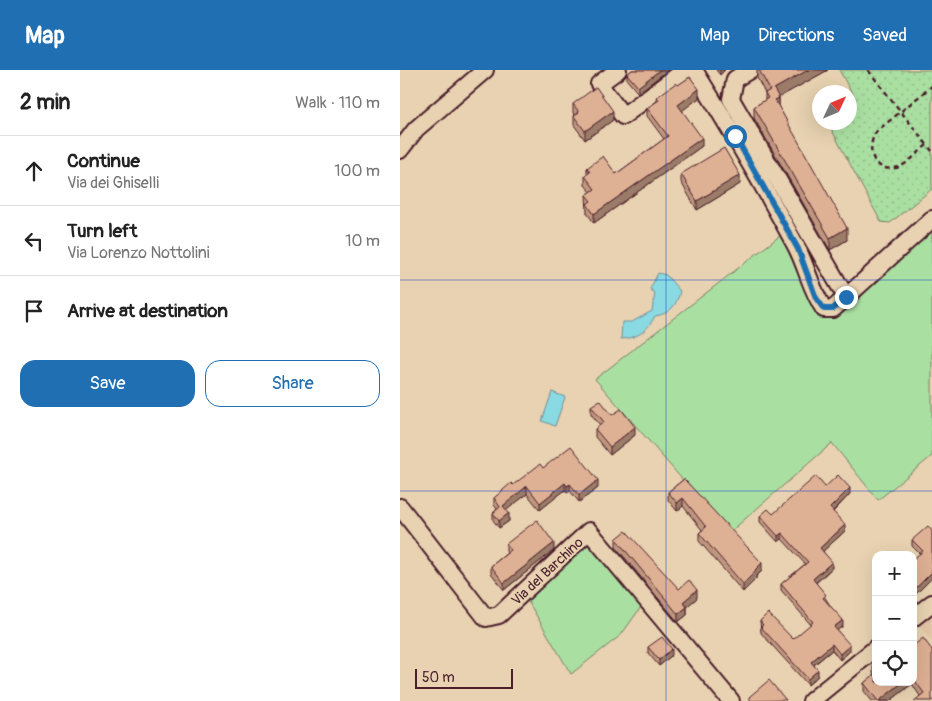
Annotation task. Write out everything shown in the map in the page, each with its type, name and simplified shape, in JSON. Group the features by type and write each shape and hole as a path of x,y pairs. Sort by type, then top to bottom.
{"street":[{"path":"400,150 416,129 485,70"},
{"path":"618,70 599,84 623,116 685,70"},
{"path":"694,70 750,160 798,249 816,298 824,309 833,309 932,219"},
{"path":"750,70 735,79 731,99 846,297"},
{"name":"Via del Barchino","path":"400,507 486,618 499,615 590,531 731,701"},
{"path":"917,615 932,603"},
{"path":"811,701 872,651"}],"path":[{"path":"868,70 932,151"},
{"path":"927,145 900,167 883,168 871,156 872,138 932,86"}],"shaded area":[{"path":"932,613 932,642 918,624"}],"green space":[{"path":"839,70 932,70 932,189 890,223 881,222 832,130 857,130 857,85 848,85"},
{"path":"932,231 932,456 878,500 832,443 729,533 595,379 781,235 816,313 829,318"},
{"path":"587,542 641,607 621,635 571,674 526,598"}],"water":[{"path":"658,273 666,275 680,291 675,305 669,311 655,316 649,326 641,333 621,339 622,322 632,322 652,311 655,293 650,289"},
{"path":"552,392 565,397 555,426 542,421"}],"building":[{"path":"632,70 660,70 638,87 627,74"},
{"path":"759,70 808,70 774,89 779,98 775,100 847,228 830,238 754,107 768,98 765,93 770,90"},
{"path":"690,77 699,89 678,105 702,138 594,214 587,204 591,201 586,195 595,189 585,176 590,172 587,168 603,156 616,174 668,136 647,108 659,100 657,97 676,83 678,85"},
{"path":"596,87 613,111 585,131 574,116 579,112 573,104"},
{"path":"724,148 740,175 697,201 681,174"},
{"path":"600,400 612,415 621,409 635,427 610,447 595,429 604,422 591,406"},
{"path":"571,446 598,480 579,495 570,484 567,486 565,483 540,503 527,486 503,506 509,513 499,521 493,513 500,507 494,498 511,483 513,485 540,464 543,468"},
{"path":"838,475 850,488 830,508 845,525 820,548 832,562 813,579 826,595 823,598 843,620 834,627 850,645 840,654 832,644 811,662 818,670 808,679 761,627 763,625 760,621 768,613 793,639 813,622 781,584 808,562 782,533 778,536 760,516 768,509 773,514 816,476 825,487"},
{"path":"684,479 762,563 743,584 699,533 706,527 683,498 677,503 668,492"},
{"path":"537,520 554,543 504,583 491,566 511,550 506,544"},
{"path":"928,526 932,531 932,572 917,587 917,556 923,551 912,540"},
{"path":"626,531 679,589 689,580 697,590 683,602 687,607 678,614 616,539"},
{"path":"662,637 672,649 659,660 648,647"},
{"path":"923,638 932,650 932,701 914,701 924,693 917,683 917,643"},
{"path":"872,676 872,686 898,686 878,701 864,683"},
{"path":"769,680 786,700 751,701 749,697"}],"route":[{"path":"735,136 798,249 809,274 816,298 824,309 833,309 846,297"}]}
